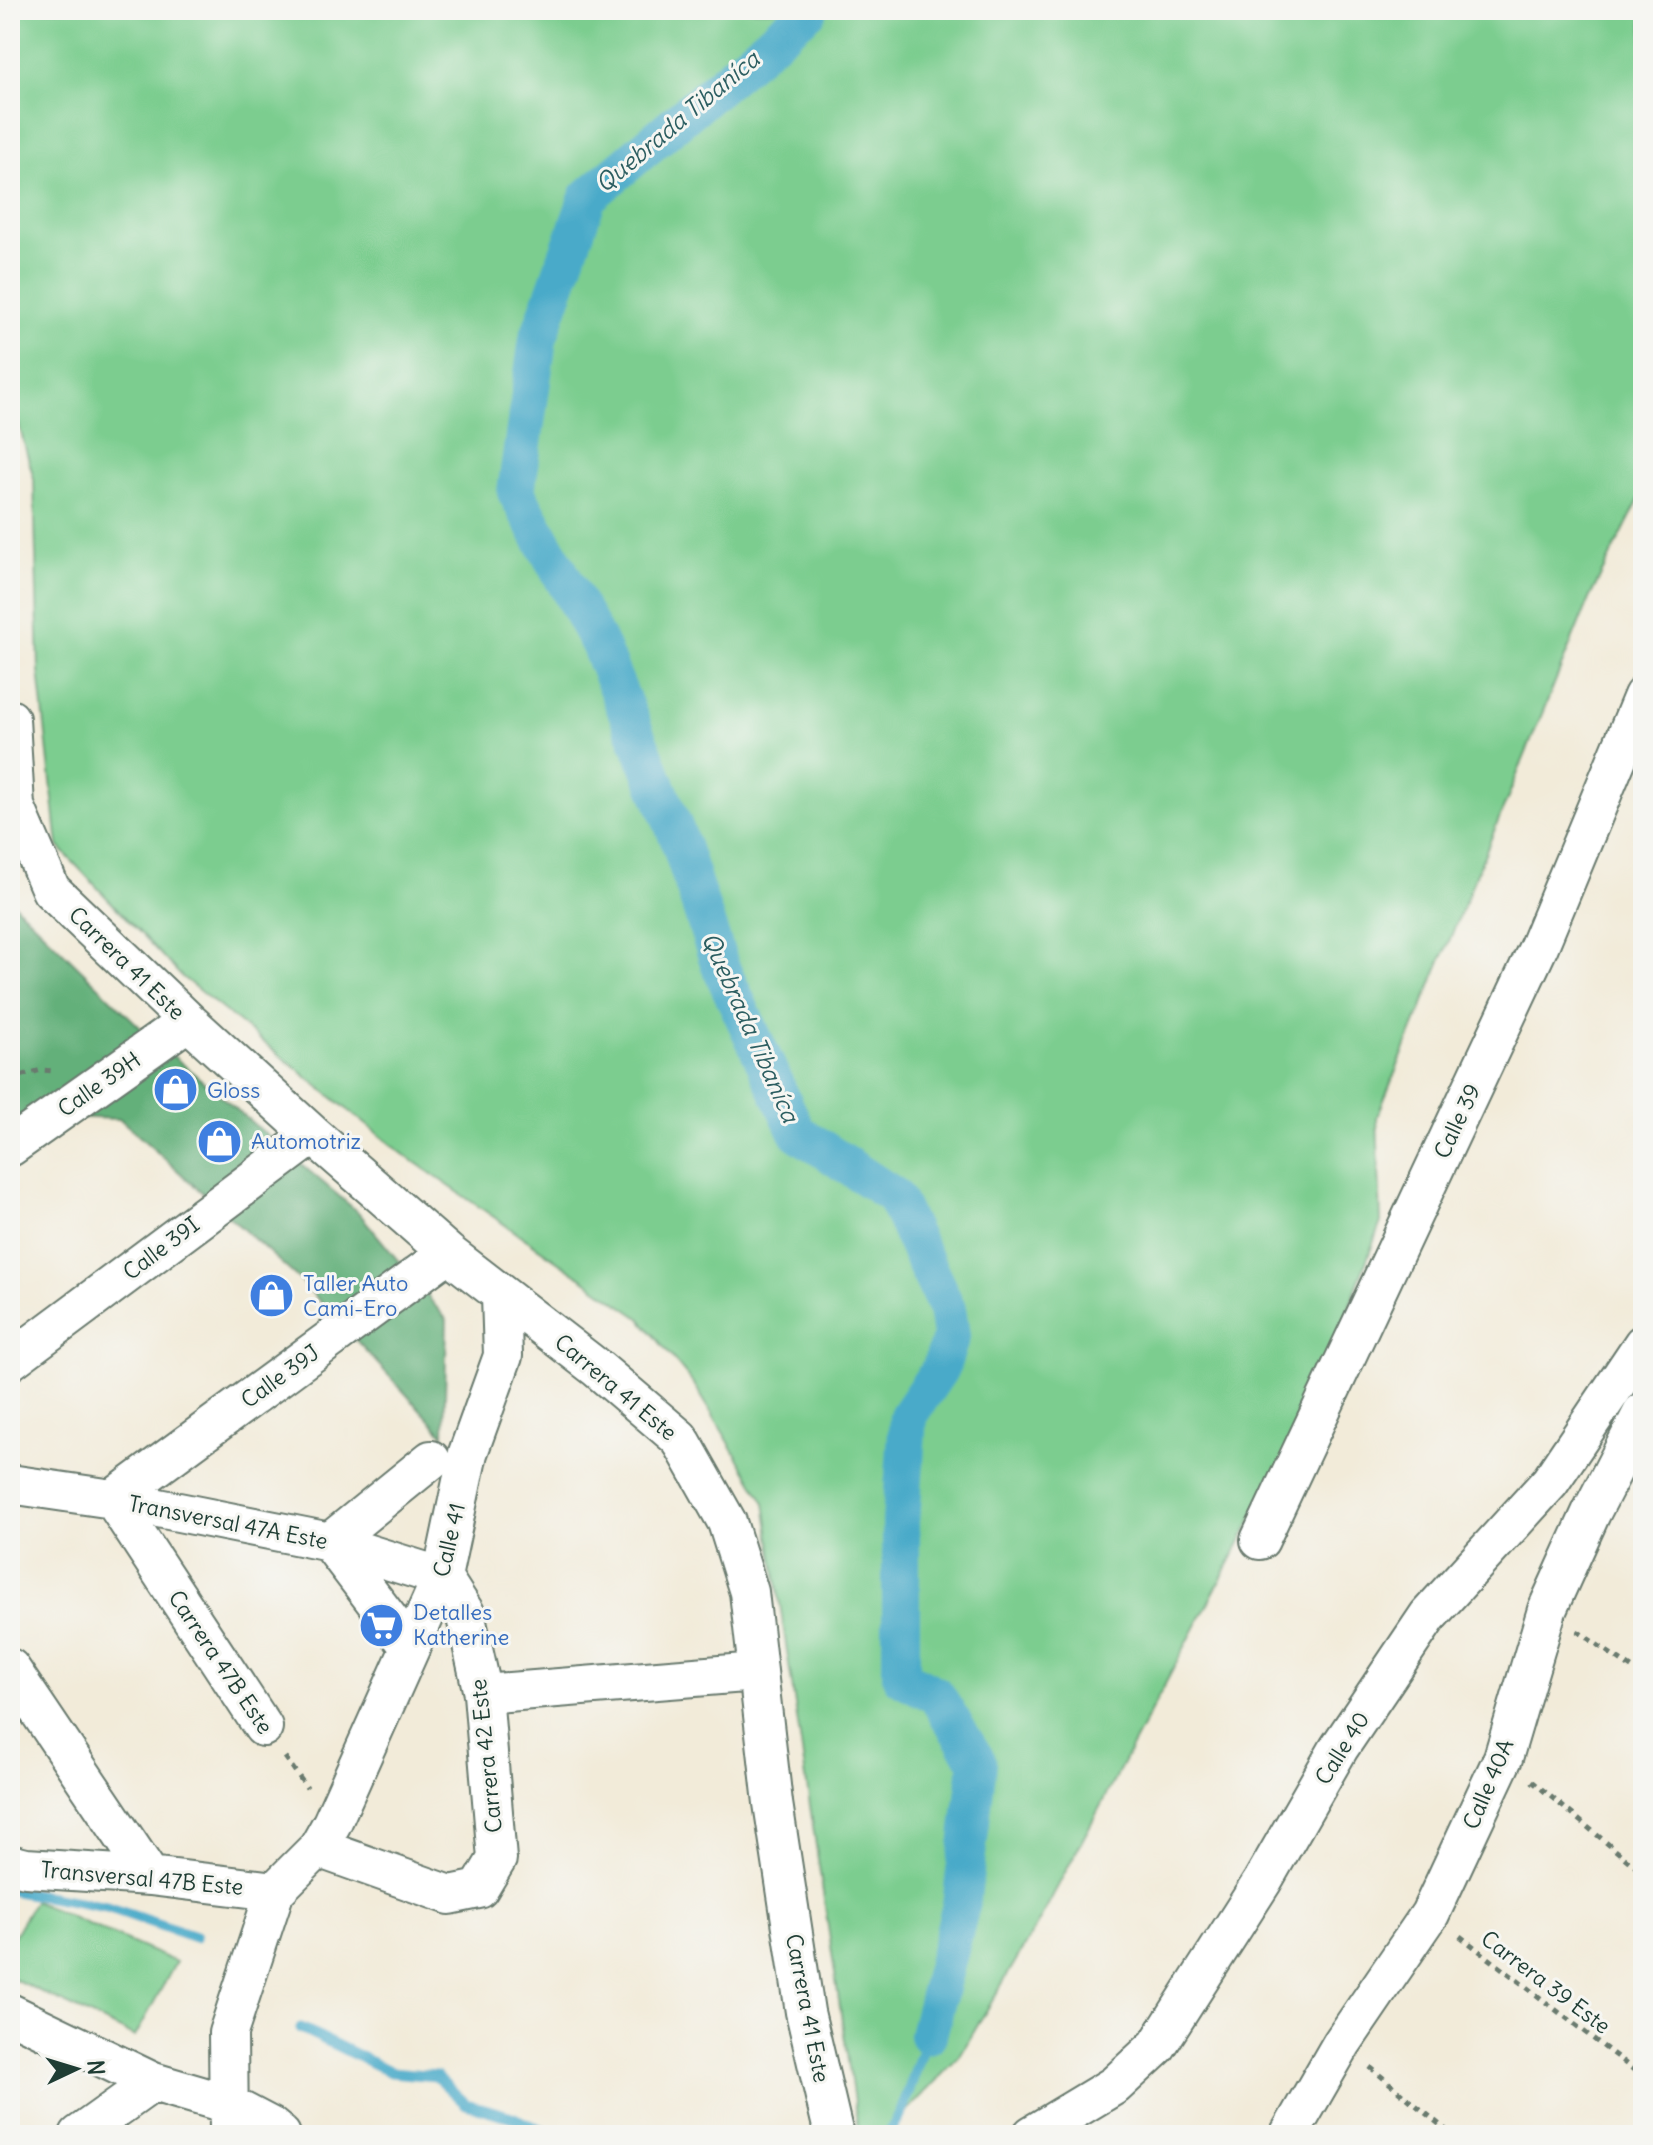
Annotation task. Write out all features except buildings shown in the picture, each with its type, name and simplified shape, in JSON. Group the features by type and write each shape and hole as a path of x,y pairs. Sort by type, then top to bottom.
{"street":[{"name":"Calle 39","path":"1260,1540 1539,946 1643,696"},
{"name":"Carrera 41 Este","path":"10,719 15,806 51,890 313,1135 448,1253 598,1369 683,1444 727,1522 749,1592 773,1803 805,2012 834,2135"},
{"name":"Calle 39H","path":"10,1147 188,1021"},
{"name":"Calle 39I","path":"10,1361 313,1135"},
{"name":"Calle 39J","path":"113,1499 448,1253"},
{"name":"Calle 41","path":"275,1891 325,1835 442,1577 468,1453 503,1356 501,1296"},
{"name":"Calle 40","path":"1032,2135 1115,2085 1157,2046 1262,1882 1339,1748 1428,1616 1550,1482 1643,1344"},
{"name":"Calle 40A","path":"1289,2135 1342,2043 1430,1914 1503,1758 1547,1610 1591,1513 1643,1412"},
{"path":"410,1647 330,1542 431,1460"},
{"name":"Transversal 47A Este","path":"10,1484 113,1499 330,1542 442,1577"},
{"name":"Carrera 47B Este","path":"113,1499 263,1727"},
{"name":"Carrera 42 Este","path":"325,1835 450,1895 479,1889 497,1859 483,1694 465,1613 442,1577"},
{"path":"10,1668 150,1876"},
{"path":"483,1694 757,1672"},
{"name":"Transversal 47B Este","path":"10,1864 275,1891"},
{"path":"229,2120 228,2033 275,1891"},
{"path":"10,2013 229,2120 270,2126 281,2135"},
{"path":"79,2135 153,2082"},
{"path":"204,2135 229,2120"}],"path":[{"path":"1547,1610 1643,1676"},
{"name":"Carrera 47B Este","path":"263,1727 325,1835"},
{"path":"1503,1758 1643,1873"},
{"name":"Carrera 39 Este","path":"1430,1914 1643,2077"},
{"path":"1342,2043 1452,2135"}],"green space":[{"path":"10,10 1643,10 1643,492 1589,599 1377,1117 1381,1222 1312,1407 1041,1918 959,2057 884,2135 859,2135 765,1503 696,1387 641,1319 403,1154 181,976 58,846 39,671 34,479 10,393"},
{"path":"10,900 147,1034 359,1213 447,1320 444,1435 300,1280 120,1119 10,1115"},
{"path":"34,1901 176,1962 135,2037 10,1977 10,1943"}],"waterway":[{"name":"Quebrada Tibaníca","path":"809,10 588,197 538,339 516,492 599,644 678,837 720,966 797,1132 894,1196 947,1309 951,1336 941,1367 908,1416 901,1521 901,1677 936,1695 978,1763 961,1905 928,2035"},
{"path":"10,1890 107,1907 195,1937"},
{"path":"301,2028 391,2072 436,2076 466,2104 512,2117 552,2135"},
{"path":"889,2135 903,2107 928,2035"}],"place":[{"name":"Gloss","path":"176,1090"},
{"name":"Automotriz","path":"220,1141"},
{"name":"Taller Auto Cami-Ero","path":"272,1296"},
{"name":"Detalles Katherine","path":"382,1625"}]}
